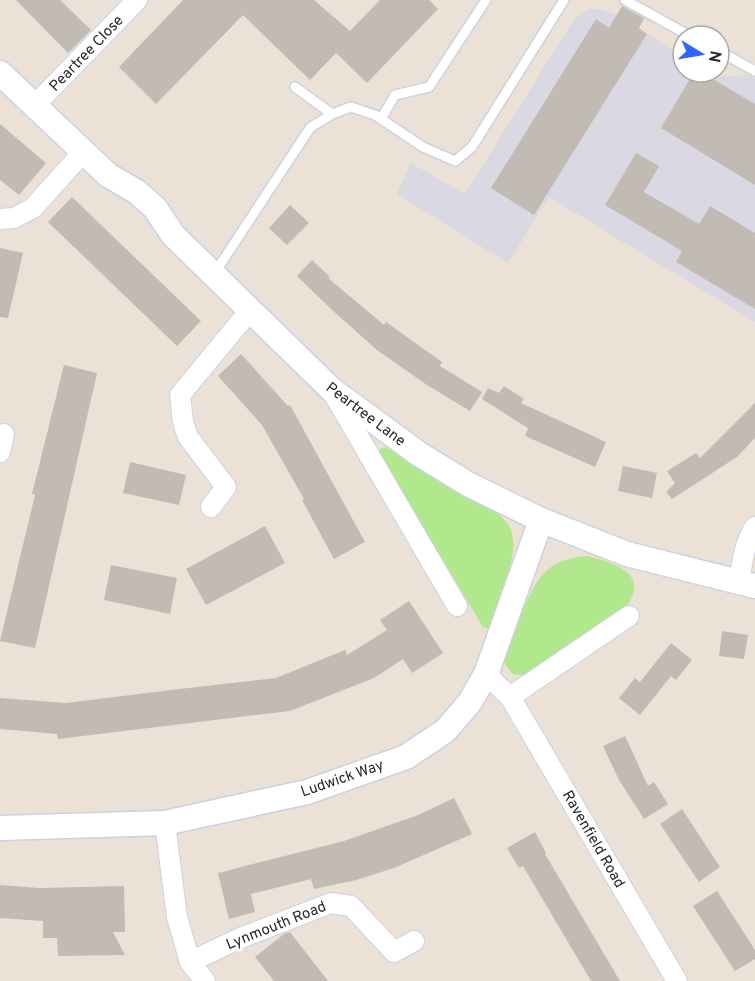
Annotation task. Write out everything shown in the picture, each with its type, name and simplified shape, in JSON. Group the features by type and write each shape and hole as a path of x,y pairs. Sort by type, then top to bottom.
{"street":[{"name":"Peartree Close","path":"34,106 137,0"},
{"name":"Peartree Lane","path":"0,73 108,175 137,192 155,208 173,235 332,390 419,454 468,484 542,520 627,554 747,584"},
{"path":"0,219 14,218 33,208 84,152"},
{"path":"211,507 226,487 188,436 183,422 180,394 251,309"},
{"path":"332,390 458,606"},
{"name":"Ludwick Way","path":"0,828 165,824 307,792 406,757 445,731 470,702 486,674 542,520"},
{"path":"747,584 743,557 755,527"},
{"path":"510,697 629,616"},
{"name":"Ravenfield Road","path":"486,674 510,697 677,981"},
{"path":"165,824 177,917 190,962 205,981"},
{"name":"Lynmouth Road","path":"190,962 238,939 331,903 351,906 394,952 414,942"}],"lane":[{"path":"381,119 395,95 429,87 486,0"},
{"path":"214,274 310,128 332,114 351,107 375,115 423,147 455,161 472,147 564,0"},
{"path":"625,0 671,25"},
{"path":"731,57 755,70"},
{"path":"296,87 332,114"}],"shaded area":[{"path":"589,9 600,9 617,15 671,49 671,84 731,84 731,76 749,75 755,78 755,322 549,197 508,263 397,194 411,163 465,194 575,18"}],"green space":[{"path":"385,447 448,486 488,506 507,523 512,533 512,560 488,629 483,627 380,455 380,449"},
{"path":"589,556 618,567 632,578 634,586 632,596 625,608 526,675 513,674 504,663 504,656 534,587 551,567 572,558"}],"building":[{"path":"16,0 60,0 91,30 68,53"},
{"path":"183,0 314,0 350,31 380,0 429,0 438,9 367,83 336,53 310,80 243,15 156,104 119,67"},
{"path":"622,6 644,18 639,28 647,34 534,215 491,188 596,19 609,28"},
{"path":"687,84 721,84 755,104 755,185 661,128"},
{"path":"0,124 46,163 19,195 0,180"},
{"path":"636,153 659,166 644,192 699,224 710,206 755,233 755,309 676,262 682,251 605,205"},
{"path":"72,197 201,321 177,346 48,222"},
{"path":"290,205 309,223 287,245 269,228"},
{"path":"0,248 23,253 8,318 0,317"},
{"path":"312,260 330,277 328,278 384,325 386,322 442,362 440,366 482,392 470,411 427,385 377,350 331,309 297,276"},
{"path":"241,354 288,406 290,405 365,542 334,559 302,500 304,499 262,425 218,376"},
{"path":"64,365 97,373 35,648 0,641 35,495 32,494"},
{"path":"504,386 524,399 521,403 606,442 595,467 525,436 528,428 482,399 488,388 499,393"},
{"path":"755,403 755,438 737,457 672,499 666,492 675,483 667,471 696,453 700,458"},
{"path":"130,462 186,475 179,505 123,493"},
{"path":"623,466 657,473 652,498 618,491"},
{"path":"265,526 285,563 206,605 186,569"},
{"path":"111,565 177,578 170,614 104,600"},
{"path":"409,601 443,653 412,673 403,659 374,678 290,711 58,739 57,734 0,729 0,698 66,703 276,678 345,650 347,655 387,630 380,620"},
{"path":"722,631 748,635 744,659 719,656"},
{"path":"671,643 692,660 676,680 671,676 640,715 619,698 635,678 640,682"},
{"path":"625,736 648,786 654,782 668,804 644,819 619,780 603,746"},
{"path":"454,798 472,834 394,868 356,880 314,889 311,879 251,894 255,912 229,919 218,873 344,841 418,815"},
{"path":"682,809 720,867 699,882 660,824"},
{"path":"535,832 545,854 620,981 591,981 523,866 519,868 507,848"},
{"path":"0,885 39,888 124,886 125,932 113,932 125,955 58,956 57,938 43,938 43,921 0,918"},
{"path":"717,891 755,950 755,959 735,971 693,906"},
{"path":"290,932 328,981 274,981 255,957 284,934"}]}
